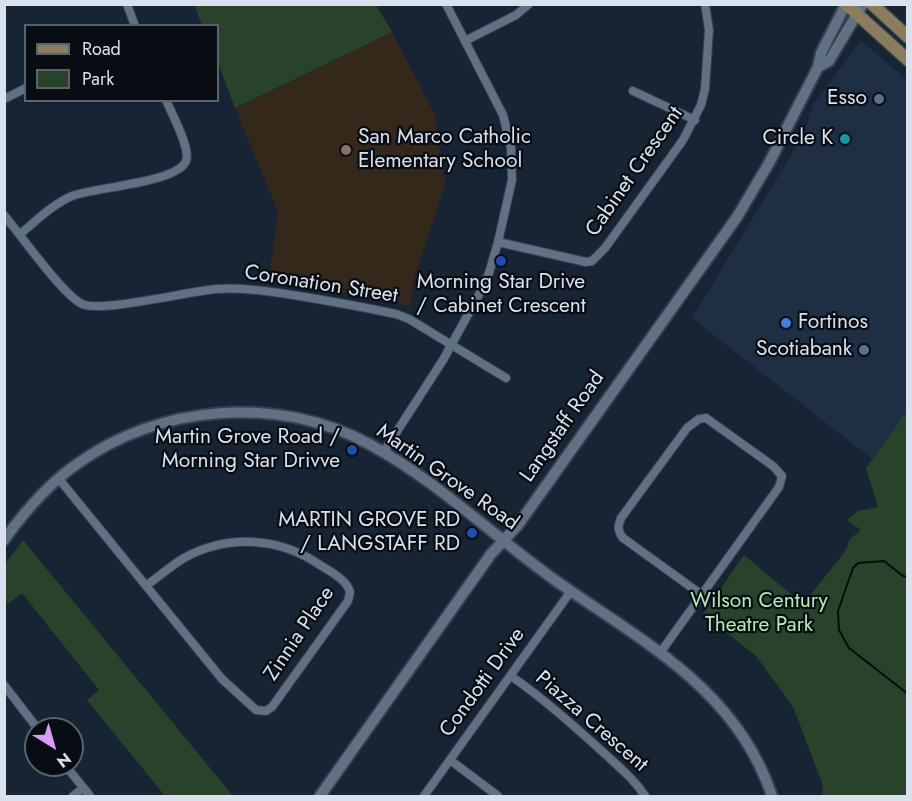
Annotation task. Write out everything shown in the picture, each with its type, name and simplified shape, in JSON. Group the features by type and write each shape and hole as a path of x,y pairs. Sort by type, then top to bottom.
{"main road":[{"path":"872,4 908,37"},
{"path":"846,5 860,10 908,60"}],"street":[{"path":"127,4 134,24"},
{"path":"383,453 452,345 482,289 498,242 512,180 510,138 500,107 446,4"},
{"path":"465,41 496,26 529,4"},
{"name":"Cabinet Crescent","path":"498,242 577,261 592,261 611,239 695,120 705,89 709,30 705,4"},
{"name":"Langstaff Road","path":"320,796 485,564 518,525 737,218 769,163 818,67 821,53 846,5"},
{"name":"Langstaff Road","path":"818,67 829,61 860,10"},
{"path":"4,99 24,89"},
{"path":"633,91 695,120"},
{"path":"20,234 70,197 87,191 150,180 181,168 186,160 186,149 167,102"},
{"name":"Coronation Street","path":"4,215 75,299 86,306 109,305 217,289 256,290 396,314 409,319 452,345"},
{"path":"452,345 506,378"},
{"name":"Martin Grove Road","path":"4,540 33,503 58,479 88,456 122,437 163,422 209,414 263,413 336,429 369,444 447,497 571,591 660,653 708,692 733,722 757,759 772,796"},
{"path":"660,653 702,595 782,482 782,476 773,466 706,418 699,419 687,428 618,525 623,538 702,595"},
{"name":"Zinnia Place","path":"58,479 222,679 245,702 261,711 272,707 348,601 350,592 342,581 301,553 267,543 249,542 231,542 202,549 182,560 146,586"},
{"name":"Condotti Drive","path":"424,796 571,591"},
{"name":"Piazza Crescent","path":"511,676 592,742 633,780 645,796"},
{"path":"4,685 29,717"},
{"path":"4,703 13,697"},
{"path":"450,760 498,796"},
{"path":"74,777 90,796"},
{"path":"73,796 83,788"}],"shaded area":[{"name":"San Marco Catholic Elementary School","path":"392,32 435,115 445,184 413,283 410,307 393,301 269,280 278,212 235,108"},
{"path":"861,40 908,81 907,411 872,459 692,318 804,134 812,106"}],"green space":[{"path":"194,5 376,5 392,32 235,108 219,66 219,24 202,24"},
{"name":"Wilson Century Theatre Park","path":"907,411 907,796 822,796 823,786 794,709 756,656 703,614 744,555 803,604 844,553 850,539 861,530 847,520 858,511 878,507 866,468"},
{"path":"23,540 233,796 165,796 87,700 99,690 22,593 8,604 5,600 5,564"}],"waterway":[{"path":"908,577 903,576 884,561 858,563 853,568 838,611 839,630 849,648 908,694"}],"place":[{"name":"Esso","path":"879,99"},
{"name":"Circle K","path":"845,139"},
{"name":"San Marco Catholic Elementary School","path":"346,150"},
{"name":"Morning Star Drive / Cabinet Crescent","path":"501,261"},
{"name":"Fortinos","path":"786,323"},
{"name":"Scotiabank","path":"864,350"},
{"name":"Martin Grove Road / Morning Star Drivve","path":"352,450"},
{"name":"MARTIN GROVE RD / LANGSTAFF RD","path":"472,533"}]}
